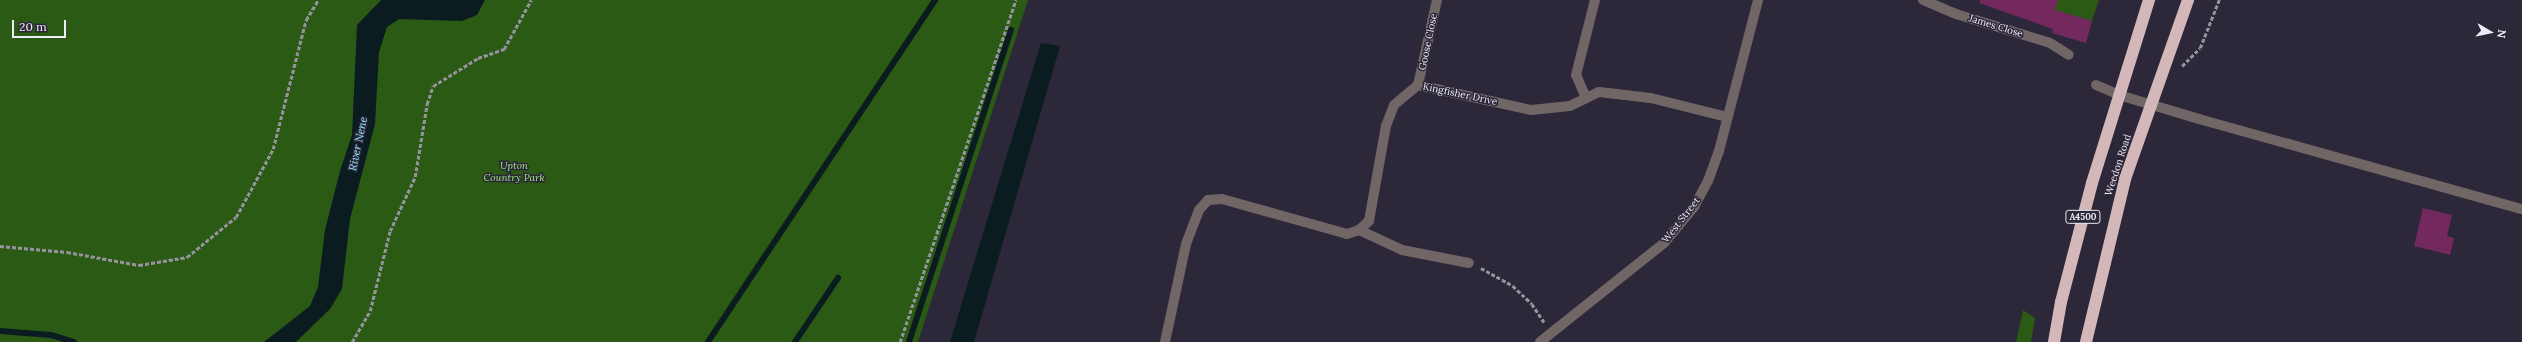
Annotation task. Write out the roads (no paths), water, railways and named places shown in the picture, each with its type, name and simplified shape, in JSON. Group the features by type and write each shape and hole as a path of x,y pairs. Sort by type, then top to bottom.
{"highway":[{"name":"Weedon Road","path":"2054,342 2061,302 2088,198 2149,0"},
{"name":"Weedon Road","path":"2086,342 2125,179 2188,0"}],"street":[{"name":"Goose Close","path":"1418,85 1437,0"},
{"path":"1586,98 1576,75 1595,0"},
{"name":"West Street","path":"1540,342 1664,243 1694,207 1708,181 1727,117 1758,0"},
{"name":"James Close","path":"1922,0 1956,14 2050,43 2069,55"},
{"name":"Kingfisher Drive","path":"1359,230 1369,221 1386,126 1394,105 1418,85 1531,110 1570,106 1599,92 1651,98 1727,117"},
{"path":"2096,85 2119,95 2374,169 2522,208"},
{"path":"1165,342 1186,244 1199,210 1208,200 1222,199 1347,234 1359,230 1402,250 1469,263"}],"water":[{"name":"River Nene","path":"381,0 485,0 477,15 462,21 399,19 387,27 379,52 375,124 350,219 342,289 330,309 296,342 264,342 310,306 318,287 325,230 340,171 352,135 357,25"},
{"path":"1041,43 1060,46 974,342 950,342"}],"waterway":[{"path":"708,342 935,0"},
{"path":"909,342 1011,30"},
{"path":"795,342 838,278"},
{"path":"0,331 51,335 74,342"}],"park label":[{"name":"Upton Country Park","path":"514,170"}]}
